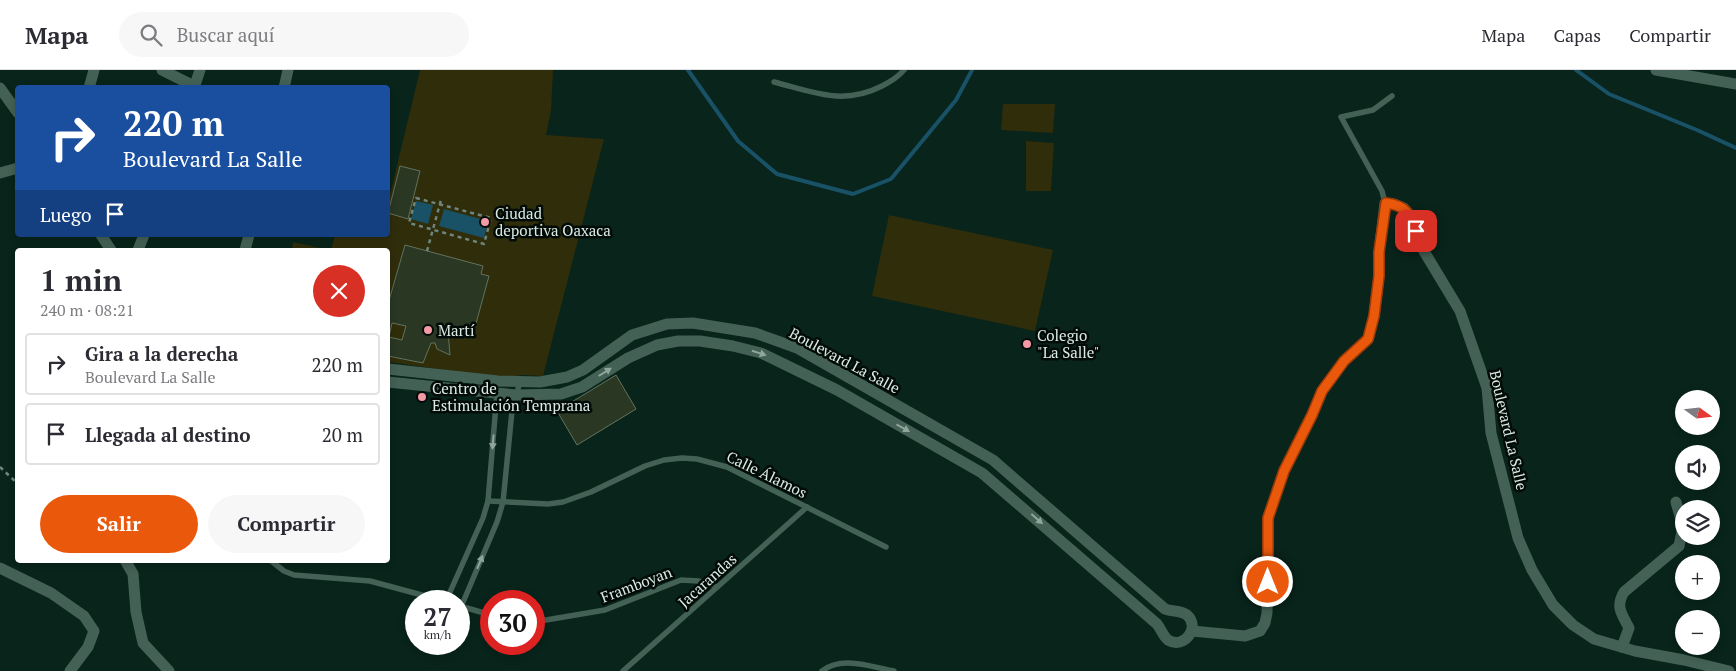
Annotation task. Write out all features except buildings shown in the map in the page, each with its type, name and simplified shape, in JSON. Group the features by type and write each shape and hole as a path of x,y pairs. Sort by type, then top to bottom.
{"street":[{"path":"90,85 94,70"},
{"path":"162,70 190,85"},
{"path":"195,85 200,70"},
{"path":"285,85 288,70"},
{"path":"1656,70 1736,84"},
{"path":"0,88 15,109"},
{"path":"0,173 15,169"},
{"path":"1192,631 1244,636 1260,631 1265,623 1267,613 1268,518 1284,471 1322,391 1344,361 1368,339 1376,300 1379,252 1386,203"},
{"name":"Boulevard La Salle","path":"1386,203 1404,208 1413,220 1419,243 1460,312 1487,388 1491,433 1518,538 1532,570 1553,605 1573,626 1594,639 1729,671"},
{"path":"102,237 111,248"},
{"name":"Boulevard La Salle","path":"390,369 498,381 540,382 566,377 583,370 632,336 667,324 693,323 755,333 797,348 993,460 1164,609 1182,612 1187,615 1191,622 1192,631 1184,641 1170,641 1164,636 1157,624 982,473 838,390 761,353 708,342 678,341 657,345 628,358 582,387 561,394 497,394 390,382"},
{"path":"1622,647 1629,628 1619,609 1619,600 1624,592 1679,545"},
{"path":"127,563 133,574 136,612 143,643 168,671"},
{"path":"0,568 51,594 84,616 94,631 88,647 70,671"}],"lane":[{"path":"774,82 829,96 852,96 867,93 891,82 904,70"},
{"path":"1386,203 1382,191 1342,118 1373,110 1392,96"},
{"path":"450,590 483,518 488,501 498,381"},
{"path":"467,590 497,522 503,502 512,411 520,382"},
{"name":"Calle Álamos","path":"488,501 548,504 563,502 591,492 645,466 664,460 697,459 726,467 886,547"},
{"name":"Jacarandas","path":"623,671 807,507"},
{"path":"274,563 284,572 294,575 370,581 405,590"},
{"name":"Framboyan","path":"545,620 605,610 681,580 699,581 717,587"},
{"path":"822,671 831,665 841,662 894,671"}],"path":[{"path":"416,198 440,204 491,218 484,244 409,223 416,198"},
{"path":"427,251 441,200"},
{"path":"0,467 15,481"}],"shaded area":[{"name":"Ciudad deportiva Oaxaca","path":"420,70 553,70 551,110 546,135 604,139 543,376 522,375 504,378 390,362 390,248 332,248 334,237 390,237 390,195"},
{"path":"1003,104 1055,104 1053,133 1001,130"},
{"path":"1026,141 1054,143 1051,191 1026,191"},
{"path":"889,215 1053,250 1035,331 872,296"},
{"path":"293,242 320,248 292,248"}],"water":[{"path":"416,201 433,205 428,224 411,219"},
{"path":"444,209 488,221 484,238 439,226"}],"waterway":[{"path":"688,70 738,141 777,174 853,194 891,179 956,100 972,70"},
{"path":"1576,70 1609,94 1736,148"}],"place":[{"name":"Ciudad deportiva Oaxaca","path":"485,222"},
{"name":"Martí","path":"428,330"},
{"name":"Colegio \"La Salle\"","path":"1027,344"},
{"name":"Centro de Estimulación Temprana","path":"422,397"}],"route":[{"path":"1268,582 1268,518 1284,471 1322,391 1344,361 1368,339 1374,316 1379,276 1379,252 1386,203 1404,208 1413,220 1416,231"}]}
